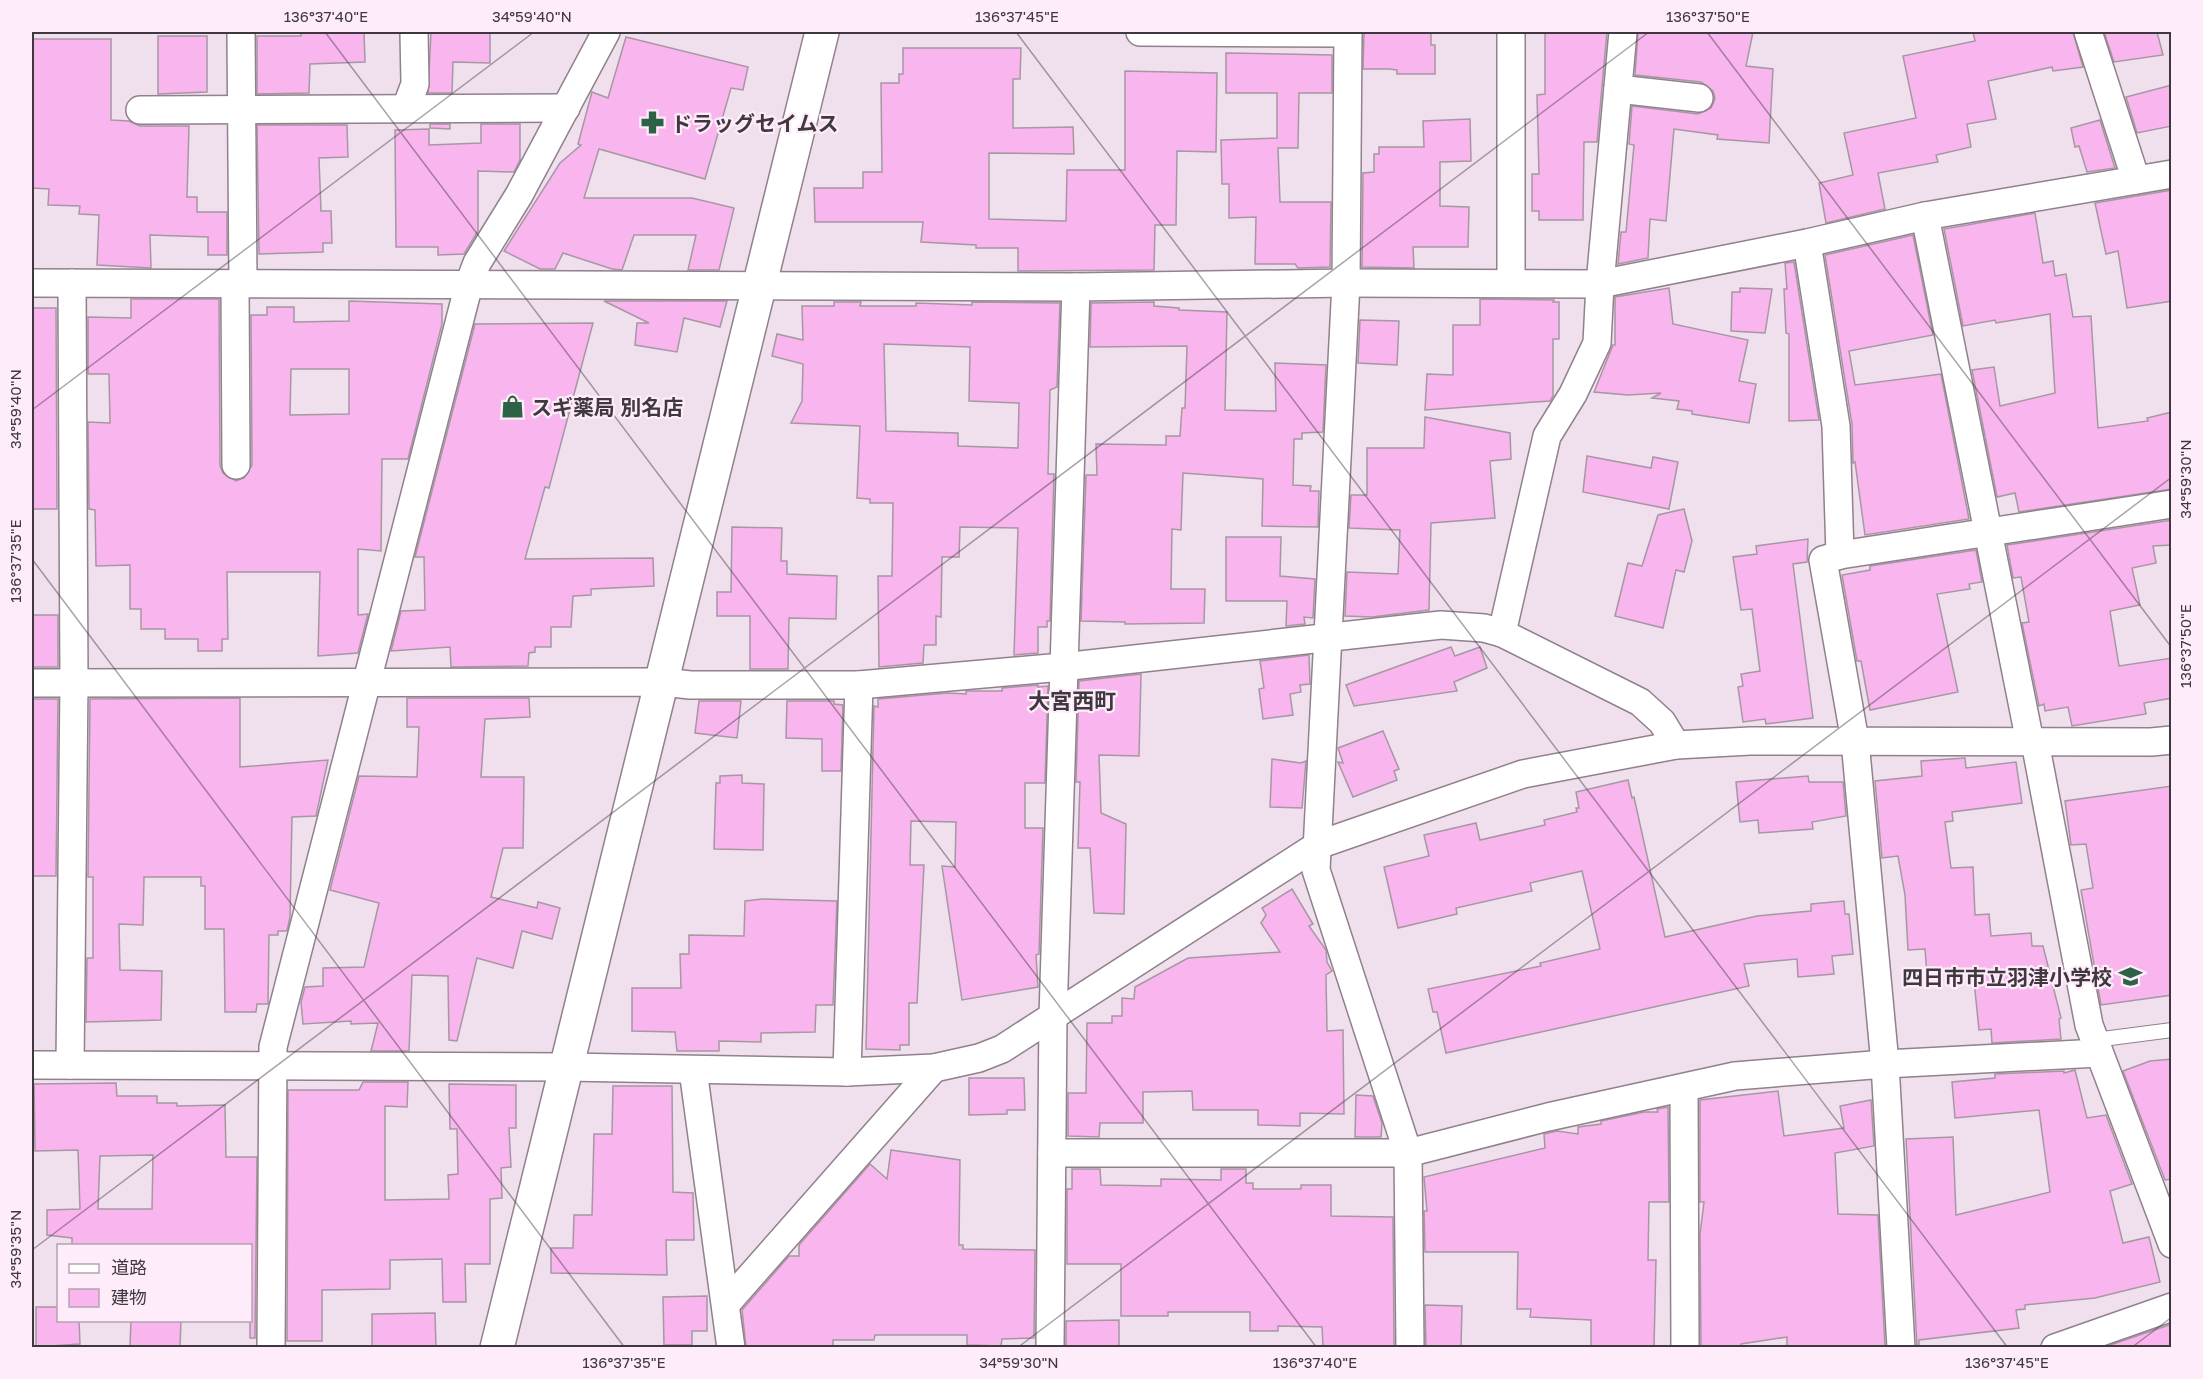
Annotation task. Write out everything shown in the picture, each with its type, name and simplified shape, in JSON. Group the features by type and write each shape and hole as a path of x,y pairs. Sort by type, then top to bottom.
{"street":[{"path":"236,465 242,108 241,32"},
{"path":"406,108 415,84 414,32"},
{"path":"271,1347 273,1047 469,284 477,263 519,195 606,32"},
{"path":"497,1347 761,284 775,214 822,32"},
{"path":"1140,32 1348,32 1346,283 1330,636 1316,870 1408,1153 1410,1347"},
{"path":"1511,32 1511,283"},
{"path":"1502,633 1547,436 1573,394 1597,343 1600,284 1623,32"},
{"path":"2088,32 2136,180"},
{"path":"1618,89 1699,98"},
{"path":"140,110 566,108"},
{"path":"32,283 1076,287 1346,283 1600,284 1808,243 1925,216 2172,174"},
{"path":"1925,216 2089,1025 2172,1244"},
{"path":"1808,243 1836,426 1840,555"},
{"path":"70,1065 74,683 72,283"},
{"path":"1050,1347 1053,1016 1062,667 1076,287"},
{"path":"1901,1347 1885,1064 1855,741 1823,560 1840,555 2172,504"},
{"path":"32,683 663,682 690,685 859,685 1062,667 1441,625 1484,628 1502,633 1640,702 1662,722 1676,745"},
{"path":"847,1072 859,685"},
{"path":"32,1065 565,1067 847,1072 934,1068 979,1058 1002,1050 1318,845 1523,774 1676,745 1750,741 2151,742 2172,740"},
{"path":"1052,1153 1408,1153 1548,1117 1735,1076 2097,1047"},
{"path":"726,1304 934,1068"},
{"path":"693,1070 731,1347"},
{"path":"1684,1089 1685,1347"},
{"path":"2055,1347 2172,1307"}],"lane":[{"path":"2097,1047 2172,1030"}],"building":[{"path":"301,32 364,32 365,62 310,64 309,93 257,94 257,36 301,36"},
{"path":"431,32 490,32 490,63 453,62 452,93 428,93"},
{"path":"1364,32 1431,32 1431,45 1435,45 1435,74 1397,74 1397,70 1363,69"},
{"path":"1545,32 1607,32 1597,142 1584,142 1583,220 1539,220 1539,211 1532,211 1532,174 1539,174 1537,95 1545,94"},
{"path":"1638,32 1753,32 1746,66 1773,69 1769,143 1717,139 1718,135 1674,129 1666,221 1650,219 1648,258 1618,264 1621,232 1626,232 1634,145 1629,144 1632,106 1698,114 1711,108 1715,99 1713,91 1701,82 1635,75"},
{"path":"1973,32 2073,32 2083,67 2053,71 2052,67 1988,81 1996,119 1967,124 1971,147 1936,155 1938,162 1878,173 1885,209 1826,223 1819,183 1853,175 1844,133 1916,118 1903,56 1975,41"},
{"path":"2104,32 2157,32 2163,55 2114,62"},
{"path":"158,36 207,36 207,92 158,94"},
{"path":"626,37 748,67 743,90 731,88 705,179 599,149 584,198 692,198 734,208 719,270 688,270 696,235 634,235 622,270 612,269 563,253 555,269 540,269 504,251 560,163 581,145 578,144 592,92 608,98"},
{"path":"32,39 111,39 111,120 129,121 140,126 189,126 187,197 197,197 197,212 227,212 227,255 208,255 208,237 150,235 151,268 97,265 99,215 79,214 80,206 48,205 49,189 32,188"},
{"path":"903,48 1021,48 1020,79 1013,79 1013,128 1073,127 1074,154 989,153 989,219 1066,221 1067,170 1125,170 1125,71 1217,73 1216,152 1177,151 1176,225 1155,225 1154,270 1018,271 1018,248 976,248 976,245 921,242 923,222 815,222 814,188 863,188 863,172 882,172 881,83 899,83 899,74 903,74"},
{"path":"1226,53 1332,55 1332,93 1299,93 1298,148 1278,148 1280,202 1331,202 1330,267 1298,268 1295,264 1255,264 1256,217 1229,218 1229,184 1222,184 1221,140 1277,138 1277,93 1226,93"},
{"path":"2172,85 2172,126 2137,133 2126,97"},
{"path":"1470,119 1471,161 1440,162 1440,206 1469,207 1468,247 1413,247 1414,268 1362,267 1363,173 1374,172 1374,154 1379,154 1379,147 1424,147 1423,121"},
{"path":"2100,120 2115,168 2087,172 2079,146 2075,147 2071,128"},
{"path":"430,124 450,124 450,129 430,128"},
{"path":"481,124 520,124 520,160 514,172 478,171 478,231 464,254 438,255 438,247 396,247 395,130 429,129 429,145 481,143"},
{"path":"257,125 347,125 348,157 319,158 321,211 331,211 332,243 323,243 323,252 259,254"},
{"path":"2172,190 2172,301 2127,308 2118,251 2106,254 2095,203"},
{"path":"2035,213 2043,263 2053,261 2055,276 2066,274 2073,317 2091,316 2098,428 2148,421 2147,418 2172,412 2172,489 2019,512 2015,493 1997,497 1972,370 1994,367 2000,406 2055,393 2050,314 1963,326 1944,229"},
{"path":"1913,235 1933,335 1849,351 1855,385 1941,374 1969,519 1865,535 1855,462 1853,463 1852,424 1825,255"},
{"path":"1794,262 1819,420 1789,421 1789,334 1786,333 1784,289 1787,289 1785,263"},
{"path":"1669,288 1673,324 1748,340 1739,381 1756,384 1749,423 1692,414 1692,411 1677,409 1679,401 1652,398 1661,393 1628,395 1594,392 1613,345 1615,345 1615,297"},
{"path":"1740,288 1772,289 1765,333 1731,331 1732,292 1740,292"},
{"path":"131,299 219,299 220,465 223,473 236,481 244,478 252,465 251,315 267,315 267,307 294,307 294,322 349,321 349,301 442,304 442,324 408,459 382,459 381,551 358,549 358,615 368,614 358,653 318,656 320,572 227,572 228,639 222,639 222,651 198,651 198,639 165,639 165,629 141,629 141,609 130,609 130,565 96,566 95,510 89,509 88,422 110,423 109,374 88,374 88,317 131,318","holes":["291,369 349,369 349,414 290,415"]},
{"path":"1480,299 1554,300 1553,302 1559,302 1559,339 1553,339 1553,396 1550,401 1425,410 1427,374 1453,375 1453,325 1480,325"},
{"path":"604,301 727,301 720,327 684,318 677,352 635,345 637,323 649,323"},
{"path":"834,302 861,302 860,306 916,306 916,303 972,305 972,302 1060,303 1057,387 1050,390 1048,474 1054,474 1050,621 1047,621 1047,627 1038,627 1038,653 1014,655 1018,528 960,527 959,557 942,557 941,617 936,616 936,645 924,645 923,663 879,667 878,576 892,576 893,503 870,503 870,499 857,498 860,426 791,423 802,401 803,364 772,356 777,334 803,340 802,306 834,306","holes":["884,344 970,347 969,401 1019,403 1018,448 958,446 958,433 886,431"]},
{"path":"1154,302 1154,306 1179,308 1179,310 1227,312 1225,410 1276,411 1275,363 1326,365 1323,432 1302,433 1302,439 1294,439 1293,485 1311,486 1310,491 1319,491 1318,527 1262,526 1263,479 1183,473 1181,530 1172,529 1171,589 1205,589 1204,623 1125,624 1125,622 1081,621 1086,475 1097,475 1096,444 1166,445 1166,436 1180,436 1182,408 1185,408 1187,346 1090,347 1091,303"},
{"path":"32,308 56,308 57,509 32,509"},
{"path":"1360,320 1399,321 1397,365 1358,363"},
{"path":"593,323 549,488 545,487 525,559 653,558 654,586 591,589 591,595 573,596 571,627 551,627 551,647 535,647 535,652 529,653 528,666 451,667 450,647 391,651 401,611 425,610 424,557 415,557 475,324"},
{"path":"1425,417 1510,433 1511,459 1490,461 1495,518 1431,523 1429,610 1372,617 1345,616 1347,572 1398,574 1400,530 1349,528 1351,495 1367,495 1367,448 1424,448"},
{"path":"1587,456 1651,468 1653,457 1678,462 1669,509 1583,492"},
{"path":"1684,509 1692,541 1684,572 1676,570 1663,628 1615,616 1628,563 1642,566 1658,515"},
{"path":"2172,520 2172,545 2153,546 2156,563 2132,568 2140,605 2110,611 2119,666 2172,658 2172,698 2144,703 2146,714 2072,726 2068,707 2045,711 2044,704 2039,706 2022,623 2029,622 2021,577 2013,578 2007,545"},
{"path":"732,527 782,528 781,561 787,561 787,574 837,576 836,619 789,618 788,669 750,669 750,616 717,616 717,592 731,592"},
{"path":"1226,537 1281,537 1280,576 1315,579 1313,618 1304,617 1305,624 1286,626 1287,601 1226,601"},
{"path":"1808,539 1807,562 1793,564 1813,718 1766,724 1765,719 1743,722 1738,687 1743,686 1741,674 1760,671 1752,609 1741,610 1733,557 1757,554 1756,546"},
{"path":"1976,550 1982,582 1969,584 1970,589 1937,594 1958,692 1870,710 1861,661 1857,661 1842,575 1870,570 1870,566"},
{"path":"32,615 58,615 58,667 32,667"},
{"path":"1451,647 1455,656 1480,647 1487,668 1454,682 1457,691 1354,706 1346,685"},
{"path":"1309,655 1310,684 1300,685 1301,692 1290,694 1293,715 1263,719 1259,689 1264,688 1260,661"},
{"path":"1141,674 1139,756 1099,755 1101,813 1126,824 1124,914 1094,913 1090,848 1078,848 1080,782 1076,782 1079,681"},
{"path":"1038,685 1038,687 1048,686 1045,783 1025,783 1025,828 1043,828 1039,954 1036,955 1038,987 962,1000 942,866 955,867 956,822 911,821 910,865 924,865 917,1003 909,1003 909,1045 900,1045 900,1050 866,1049 874,706 878,707 878,699 947,693 966,694 966,691 1002,691 1002,688"},
{"path":"240,698 240,767 328,760 316,816 292,817 290,917 287,931 278,931 278,935 269,935 268,1004 257,1004 256,1012 225,1012 224,929 205,929 205,886 201,886 201,877 144,877 143,925 119,924 120,970 162,971 161,1020 86,1022 87,958 93,958 93,877 88,877 90,699"},
{"path":"407,698 529,698 530,717 485,719 481,777 524,777 523,848 503,848 491,897 537,908 538,902 560,908 552,939 522,931 513,968 477,958 457,1041 449,1040 448,976 412,975 409,1051 371,1051 378,1023 351,1024 351,1021 303,1024 301,1002 305,987 323,986 323,968 364,967 379,903 330,890 359,776 417,777 419,727 407,727"},
{"path":"32,699 58,699 56,876 32,876"},
{"path":"699,701 741,701 737,738 695,733"},
{"path":"787,701 834,701 834,704 843,705 841,771 822,771 822,739 786,738"},
{"path":"1383,731 1399,769 1394,771 1397,780 1353,797 1338,762 1343,763 1338,748"},
{"path":"1965,758 1966,768 2016,762 2022,803 1952,812 1953,821 1945,822 1951,868 1973,867 1975,915 1989,914 1991,936 2031,933 2032,946 2043,946 2061,1018 2059,1019 2061,1039 1992,1043 1991,1029 1979,1030 1973,971 1927,975 1925,949 1908,950 1905,895 1898,856 1882,858 1875,781 1922,776 1921,761"},
{"path":"1272,759 1301,763 1306,761 1302,808 1270,807"},
{"path":"742,775 742,783 764,784 763,850 714,849 716,783 720,783 720,776"},
{"path":"1808,776 1809,782 1843,782 1846,816 1812,822 1813,829 1759,833 1758,820 1740,822 1736,782"},
{"path":"1628,780 1632,798 1634,797 1665,937 1757,916 1811,911 1811,904 1844,901 1845,914 1849,914 1853,954 1832,956 1834,974 1798,977 1797,959 1744,964 1749,986 1446,1053 1437,1012 1433,1012 1428,989 1541,966 1540,963 1600,949 1582,871 1530,883 1532,891 1456,908 1457,914 1398,928 1384,867 1429,856 1424,835 1476,823 1480,840 1545,825 1544,820 1577,812 1576,808 1579,808 1576,792"},
{"path":"2172,786 2172,995 2101,1005 2081,890 2093,888 2086,844 2071,845 2065,801"},
{"path":"1292,889 1313,924 1309,926 1326,950 1327,962 1332,971 1326,975 1327,1031 1343,1030 1344,1114 1300,1113 1300,1126 1258,1125 1258,1110 1193,1110 1192,1091 1143,1092 1143,1123 1100,1123 1099,1137 1068,1136 1068,1093 1086,1093 1087,1023 1112,1023 1112,1016 1122,1016 1122,998 1134,999 1135,987 1188,958 1280,952 1261,923 1266,915 1262,908"},
{"path":"762,899 837,901 833,1005 816,1005 815,1032 761,1033 761,1042 719,1041 719,1051 677,1051 675,1032 632,1031 632,988 681,988 680,954 689,954 689,935 744,936 745,901"},
{"path":"2172,1059 2172,1179 2165,1180 2123,1071 2150,1061"},
{"path":"2075,1070 2087,1118 2106,1115 2132,1184 2110,1191 2123,1243 2149,1237 2160,1282 2095,1298 2025,1305 2025,1309 2016,1310 2019,1328 1919,1340 1919,1347 1917,1347 1906,1139 1953,1137 1956,1215 2050,1192 2039,1110 1955,1118 1952,1082 1995,1078 1995,1074 2064,1071 2064,1073"},
{"path":"969,1078 1024,1078 1025,1110 1007,1110 1007,1114 969,1115"},
{"path":"363,1082 408,1082 407,1107 385,1106 385,1200 449,1199 448,1175 458,1174 457,1129 450,1129 449,1084 516,1085 516,1128 509,1128 511,1167 501,1168 502,1198 490,1199 490,1264 465,1264 466,1302 443,1302 442,1259 390,1260 390,1289 322,1290 322,1341 287,1341 288,1090 359,1090"},
{"path":"116,1083 117,1096 157,1096 157,1103 177,1103 177,1106 225,1105 226,1157 257,1157 255,1338 250,1338 252,1244 72,1244 72,1238 47,1235 47,1210 80,1209 78,1150 35,1151 34,1084","holes":["153,1155 152,1209 98,1209 100,1156"]},
{"path":"613,1086 672,1086 673,1192 693,1193 694,1240 666,1240 667,1275 551,1273 551,1248 573,1248 574,1215 592,1215 594,1134 612,1134"},
{"path":"1778,1091 1784,1136 1844,1128 1840,1106 1871,1100 1874,1146 1835,1153 1838,1214 1878,1215 1885,1347 1787,1347 1787,1337 1741,1344 1741,1347 1701,1347 1700,1234 1704,1202 1700,1202 1700,1100"},
{"path":"1356,1095 1373,1096 1382,1123 1381,1137 1355,1137"},
{"path":"1668,1107 1669,1202 1649,1202 1648,1260 1656,1260 1654,1347 1591,1347 1591,1320 1530,1317 1531,1309 1517,1309 1518,1252 1425,1252 1424,1211 1427,1211 1424,1177 1545,1148 1544,1134 1557,1131 1578,1134 1578,1127 1601,1124 1601,1121 1644,1112 1658,1112 1657,1109"},
{"path":"891,1150 960,1160 959,1245 963,1245 963,1249 1035,1250 1034,1338 1002,1339 1001,1346 967,1345 967,1335 875,1335 874,1340 833,1340 833,1347 746,1347 742,1310 789,1256 799,1256 799,1245 870,1164 887,1179"},
{"path":"1072,1169 1100,1169 1101,1185 1161,1186 1161,1179 1221,1180 1221,1169 1246,1169 1246,1183 1253,1183 1253,1189 1301,1189 1301,1185 1331,1185 1331,1216 1393,1217 1394,1347 1323,1346 1322,1327 1278,1326 1278,1331 1250,1331 1250,1312 1168,1312 1168,1316 1121,1316 1121,1264 1067,1264 1067,1189 1072,1189"},
{"path":"707,1296 707,1331 692,1331 692,1345 664,1345 663,1297"},
{"path":"1425,1305 1462,1306 1461,1347 1426,1347"},
{"path":"36,1307 57,1307 57,1322 79,1322 80,1344 36,1347"},
{"path":"435,1313 436,1347 372,1347 372,1314"},
{"path":"1119,1320 1119,1347 1066,1347 1066,1321"},
{"path":"131,1322 181,1322 180,1347 130,1347"},
{"path":"2172,1324 2172,1347 2104,1347"}],"place":[{"name":"ドラッグセイムス","path":"653,123"},
{"name":"スギ薬局 別名店","path":"513,407"},
{"name":"四日市市立羽津小学校","path":"2130,977"}],"district":[{"name":"大宮西町","path":"1072,700"}]}
